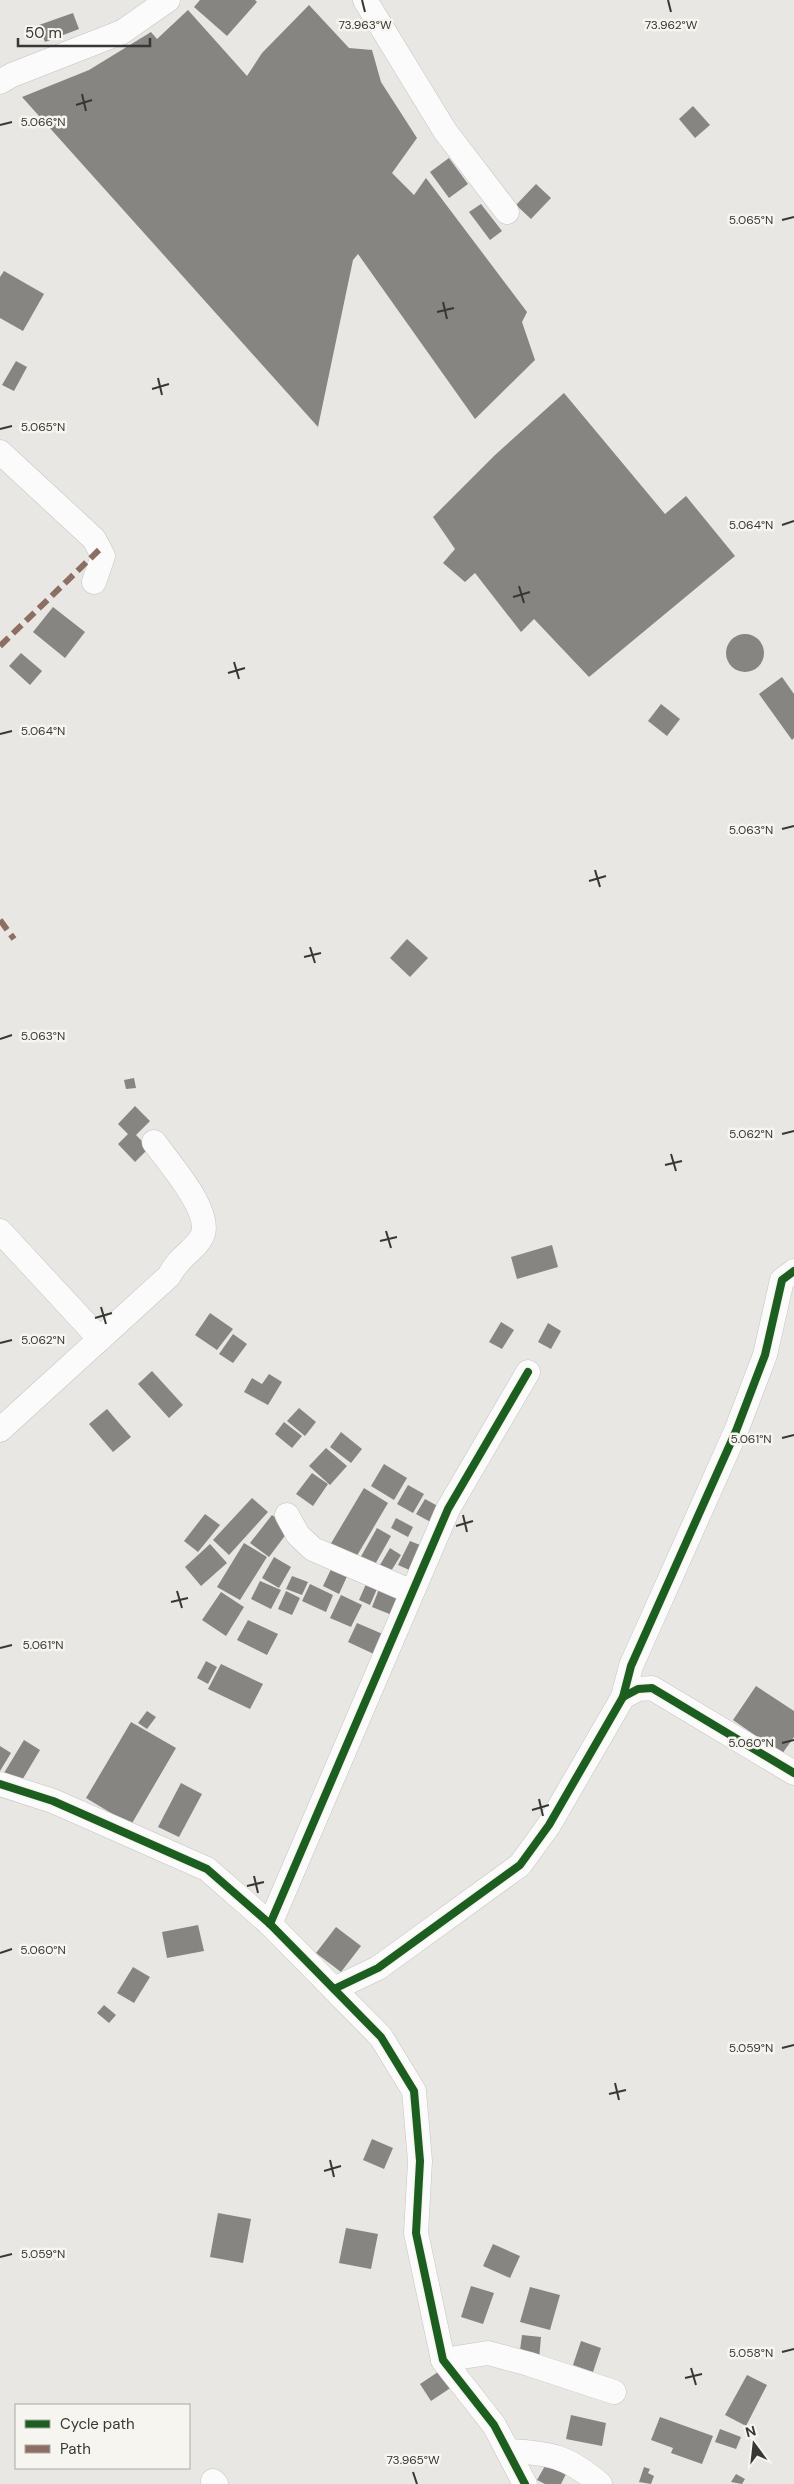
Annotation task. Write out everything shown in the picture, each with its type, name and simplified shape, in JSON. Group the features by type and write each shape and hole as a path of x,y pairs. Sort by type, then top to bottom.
{"street":[{"path":"0,82 12,75 122,32 168,0"},
{"path":"365,0 445,131 507,212"},
{"path":"0,452 94,539 103,556 94,582"},
{"path":"0,1430 169,1276 176,1263 201,1239 206,1228 202,1210 154,1142"},
{"path":"0,1231 100,1339"},
{"path":"334,1989 378,1968 520,1864 549,1825 623,1698 631,1666 740,1422 765,1355 782,1280 794,1271"},
{"path":"270,1924 448,1509 528,1372"},
{"path":"287,1515 298,1535 314,1549 412,1592"},
{"path":"623,1698 638,1689 652,1688 794,1773"},
{"path":"0,1784 53,1801 207,1869 270,1924 381,2037 414,2090 420,2161 416,2233 443,2360 494,2425 525,2484"},
{"path":"443,2360 488,2353 529,2364 614,2392"},
{"path":"508,2450 556,2456 579,2466 600,2484"}],"building":[{"path":"200,0 255,0 257,2 227,36 194,7"},
{"path":"309,5 349,48 372,50 381,82 417,138 392,173 414,195 426,178 527,312 522,322 535,360 475,419 358,254 353,260 318,427 22,97 89,70 151,32 157,39 188,10 247,76 262,53"},
{"path":"73,13 79,29 45,42 39,25"},
{"path":"693,106 710,125 695,138 679,119"},
{"path":"449,158 468,184 449,198 430,172"},
{"path":"536,184 551,198 531,219 516,205"},
{"path":"481,204 502,231 490,240 469,212"},
{"path":"4,271 44,294 23,331 0,318 0,277"},
{"path":"16,361 27,367 14,391 2,385"},
{"path":"564,393 665,514 686,496 735,556 589,677 534,619 521,632 475,573 465,582 443,563 455,549 433,517 495,455"},
{"path":"53,607 85,632 65,658 33,632"},
{"path":"745,634 758,640 764,653 758,666 745,672 732,666 726,653 732,640"},
{"path":"21,653 42,671 30,685 9,666"},
{"path":"782,677 794,694 794,738 792,740 759,694"},
{"path":"661,704 680,719 667,736 648,721"},
{"path":"407,939 428,958 410,977 390,958"},
{"path":"134,1078 136,1088 126,1089 124,1080"},
{"path":"135,1106 150,1121 136,1135 149,1148 135,1162 118,1144 128,1134 118,1124"},
{"path":"552,1245 558,1267 517,1279 511,1257"},
{"path":"210,1313 233,1329 217,1350 195,1335"},
{"path":"501,1322 514,1330 502,1349 489,1342"},
{"path":"548,1323 561,1331 551,1349 538,1342"},
{"path":"233,1334 247,1344 233,1363 219,1354"},
{"path":"152,1371 183,1405 169,1418 138,1384"},
{"path":"269,1374 282,1382 268,1405 244,1392 252,1378 262,1384"},
{"path":"299,1408 316,1422 305,1436 287,1421"},
{"path":"107,1409 131,1437 113,1452 89,1424"},
{"path":"284,1422 302,1436 292,1448 275,1434"},
{"path":"341,1432 362,1449 351,1463 330,1447"},
{"path":"326,1448 347,1466 330,1485 309,1466"},
{"path":"384,1464 407,1478 394,1500 371,1486"},
{"path":"312,1473 328,1484 313,1506 296,1494"},
{"path":"408,1485 424,1494 413,1513 397,1504"},
{"path":"364,1488 388,1503 355,1559 330,1545"},
{"path":"252,1498 268,1512 229,1555 213,1540"},
{"path":"425,1499 445,1510 436,1525 416,1514"},
{"path":"205,1514 220,1525 198,1552 184,1541"},
{"path":"272,1515 290,1529 269,1557 250,1543"},
{"path":"396,1518 413,1527 408,1537 391,1528"},
{"path":"377,1528 391,1536 373,1568 359,1560"},
{"path":"410,1541 425,1547 414,1572 398,1565"},
{"path":"244,1543 267,1557 240,1600 217,1587"},
{"path":"210,1544 227,1563 201,1586 185,1567"},
{"path":"390,1548 401,1555 388,1576 377,1570"},
{"path":"274,1557 291,1567 279,1588 262,1578"},
{"path":"333,1565 349,1572 339,1594 323,1586"},
{"path":"292,1576 308,1582 302,1595 286,1589"},
{"path":"260,1581 281,1590 271,1609 251,1599"},
{"path":"310,1584 333,1595 326,1612 302,1601"},
{"path":"366,1584 377,1589 370,1605 359,1600"},
{"path":"379,1589 400,1597 392,1615 372,1607"},
{"path":"286,1591 300,1598 292,1615 278,1609"},
{"path":"221,1592 244,1607 226,1636 202,1620"},
{"path":"341,1595 362,1605 351,1627 330,1618"},
{"path":"248,1620 278,1634 267,1655 237,1640"},
{"path":"357,1623 385,1635 376,1655 348,1642"},
{"path":"206,1661 217,1667 208,1684 197,1678"},
{"path":"221,1664 263,1684 250,1709 208,1689"},
{"path":"756,1686 794,1711 794,1737 782,1754 733,1720"},
{"path":"147,1711 156,1717 147,1729 138,1723"},
{"path":"131,1722 176,1748 131,1825 86,1798"},
{"path":"24,1740 40,1750 21,1782 4,1773"},
{"path":"0,1746 11,1753 0,1771"},
{"path":"181,1783 202,1794 179,1837 158,1827"},
{"path":"198,1925 204,1951 167,1958 162,1932"},
{"path":"336,1927 361,1946 341,1972 316,1953"},
{"path":"133,1967 150,1977 134,2003 117,1993"},
{"path":"104,2005 116,2015 109,2023 97,2013"},
{"path":"372,2139 393,2148 384,2169 363,2160"},
{"path":"218,2213 251,2219 243,2263 210,2257"},
{"path":"346,2228 378,2234 371,2269 339,2263"},
{"path":"493,2244 520,2256 510,2278 483,2266"},
{"path":"471,2286 494,2293 483,2324 461,2317"},
{"path":"530,2287 560,2295 550,2330 520,2322"},
{"path":"522,2335 541,2337 539,2360 519,2358"},
{"path":"581,2341 601,2348 593,2372 573,2365"},
{"path":"441,2370 452,2387 431,2401 420,2384"},
{"path":"747,2375 767,2385 746,2426 725,2415"},
{"path":"571,2415 606,2423 602,2446 566,2439"},
{"path":"660,2417 713,2436 702,2464 671,2453 673,2448 651,2440"},
{"path":"720,2429 741,2437 736,2449 715,2442"},
{"path":"546,2464 566,2474 561,2484 545,2484 537,2480"},
{"path":"644,2467 650,2469 648,2473 654,2476 651,2484 639,2482"},
{"path":"736,2474 745,2479 742,2484 731,2482"}],"marked path":[{"path":"0,646 99,550"},
{"path":"0,920 14,939"}],"cycle path":[{"path":"623,1697 631,1666 736,1431 765,1355 782,1280 794,1271"},
{"path":"270,1924 448,1509 528,1372"},
{"path":"334,1989 378,1968 520,1865 549,1825 623,1697 638,1689 652,1688 794,1773"},
{"path":"0,1784 53,1801 207,1869 270,1924 381,2037 414,2091 420,2161 416,2233 443,2360 494,2425 525,2484"}]}
